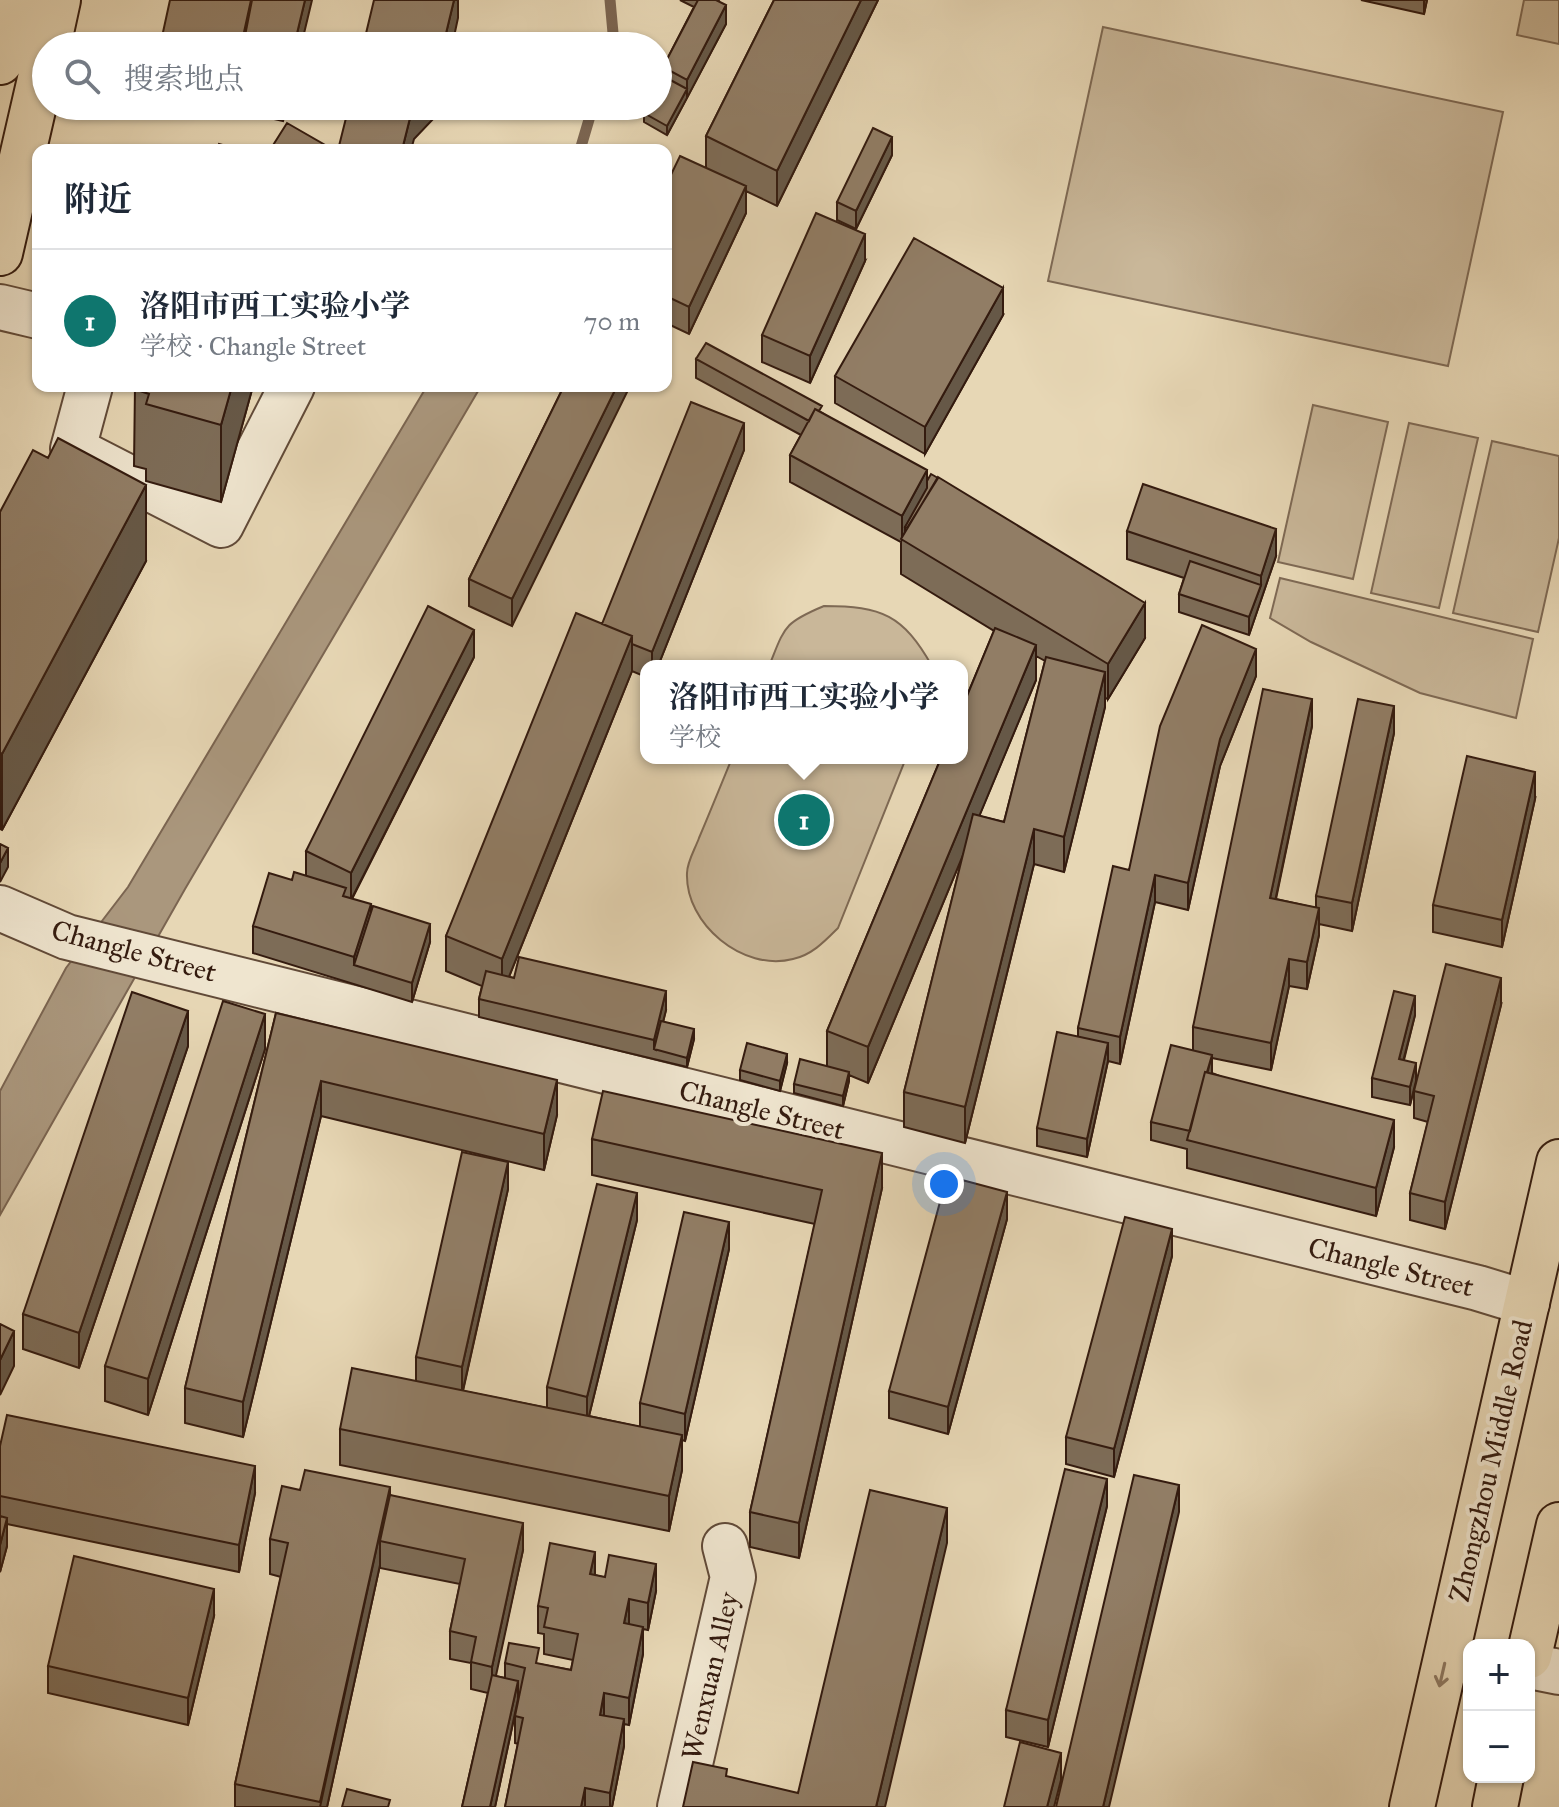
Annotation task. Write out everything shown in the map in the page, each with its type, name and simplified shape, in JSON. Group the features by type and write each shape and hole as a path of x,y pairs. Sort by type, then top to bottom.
{"main road":[{"path":"0,62 15,0"},
{"path":"51,32 58,0"},
{"path":"0,253 32,114"},
{"name":"Zhongzhou Middle Road","path":"1412,1807 1559,1162"},
{"path":"1533,1639 1559,1525"},
{"path":"1495,1807 1500,1783"}],"street":[{"path":"0,307 32,315"},
{"path":"88,392 73,449 221,525 289,392"},
{"name":"Changle Street","path":"0,908 67,937 1478,1288 1527,1303"},
{"name":"Wenxuan Alley","path":"680,1807 733,1577 725,1546"},
{"path":"1535,1667 1559,1672"}],"shaded area":[{"path":"1524,0 1559,0 1559,44 1517,35"},
{"path":"1103,27 1503,112 1448,366 1048,281"},
{"path":"423,392 477,392 185,889 0,1215 0,1091 66,968 128,887"},
{"path":"1313,405 1388,422 1353,579 1278,562"},
{"path":"1409,423 1478,438 1439,608 1371,593"},
{"path":"1492,441 1559,456 1559,538 1538,632 1453,613"},
{"path":"1280,578 1533,639 1516,718 1420,693 1311,642 1270,618"},
{"path":"824,606 876,612 889,617 911,635 928,660 772,660 787,628 800,617"},
{"path":"730,764 904,764 838,928 818,947 800,957 774,961 755,958 720,940 706,926 689,892 687,873"}],"building":[{"path":"170,0 251,0 244,32 163,32"},
{"path":"252,0 305,0 297,32 246,32"},
{"path":"374,0 454,0 446,32 366,32"},
{"path":"698,0 716,0 726,5 687,80 672,72 672,50"},
{"path":"774,0 861,0 777,171 706,136"},
{"path":"672,81 687,89 672,117"},
{"path":"346,120 410,120 404,144 340,144"},
{"path":"656,120 670,120 667,126"},
{"path":"287,123 323,144 274,144"},
{"path":"873,128 892,137 856,211 837,202"},
{"path":"680,156 746,186 689,307 672,299 672,173"},
{"path":"816,213 865,234 810,356 762,335"},
{"path":"914,238 1003,288 925,427 835,376"},
{"path":"706,343 822,406 819,411 815,409 809,421 696,359"},
{"path":"143,392 230,392 221,425 146,404 149,394"},
{"path":"561,392 614,392 512,599 469,579"},
{"path":"691,402 744,423 652,652 632,644 632,636 602,624"},
{"path":"815,409 927,470 902,516 790,455"},
{"path":"58,438 146,485 2,754 0,512 33,450 48,458"},
{"path":"931,474 938,478 907,528 905,527 927,488"},
{"path":"938,477 1145,603 1108,664 901,539"},
{"path":"1143,484 1276,529 1261,576 1127,531"},
{"path":"1190,561 1261,585 1249,617 1179,594"},
{"path":"428,606 474,630 351,873 306,851"},
{"path":"576,613 632,636 502,959 446,936"},
{"path":"1202,625 1256,649 1220,739 1188,883 1155,875 1120,1037 1078,1028 1113,866 1129,870 1160,726"},
{"path":"995,628 1036,645 868,1047 827,1031 938,764 968,764 968,693"},
{"path":"1046,657 1105,672 1064,837 1034,829 965,1107 904,1092 973,814 1004,822"},
{"path":"1263,689 1312,699 1270,898 1319,908 1307,962 1289,959 1271,1043 1193,1027"},
{"path":"1358,699 1394,706 1352,903 1316,896"},
{"path":"1467,756 1535,772 1502,920 1433,905"},
{"path":"0,844 8,848 0,863"},
{"path":"294,872 346,888 343,896 371,904 354,957 253,926 269,873 292,880"},
{"path":"373,906 430,924 412,983 354,965"},
{"path":"519,957 666,991 654,1040 479,999 486,971 514,978"},
{"path":"1446,964 1501,978 1445,1202 1410,1193 1434,1096 1414,1091"},
{"path":"1394,991 1415,996 1399,1059 1416,1063 1410,1087 1372,1078"},
{"path":"132,992 188,1011 79,1333 23,1314"},
{"path":"223,1001 265,1014 148,1379 105,1366"},
{"path":"276,1013 557,1080 544,1134 321,1081 243,1402 185,1388"},
{"path":"661,1021 694,1029 687,1058 654,1049"},
{"path":"1057,1032 1108,1043 1087,1139 1037,1128"},
{"path":"747,1043 787,1054 780,1081 740,1070"},
{"path":"1171,1045 1212,1055 1190,1131 1151,1122"},
{"path":"800,1059 849,1072 843,1096 794,1084"},
{"path":"1205,1072 1394,1120 1376,1188 1187,1140"},
{"path":"603,1091 882,1153 799,1523 750,1512 822,1190 592,1139"},
{"path":"462,1152 508,1162 462,1367 416,1357"},
{"path":"947,1176 1007,1192 948,1407 889,1391"},
{"path":"597,1184 637,1193 587,1397 547,1387"},
{"path":"684,1212 729,1222 685,1414 640,1403"},
{"path":"1125,1217 1172,1229 1114,1449 1066,1437"},
{"path":"0,1324 14,1331 0,1360"},
{"path":"352,1368 682,1435 669,1496 340,1429"},
{"path":"7,1415 255,1466 239,1545 0,1496 0,1446"},
{"path":"1065,1469 1107,1479 1048,1720 1006,1710"},
{"path":"305,1470 390,1487 320,1802 235,1784 288,1543 270,1539 282,1486 300,1490"},
{"path":"1134,1475 1179,1485 1103,1807 1056,1807"},
{"path":"870,1490 947,1508 876,1807 683,1807 693,1762 727,1769 726,1776 798,1793"},
{"path":"390,1495 523,1523 492,1667 471,1662 476,1637 450,1631 465,1559 380,1541"},
{"path":"0,1516 7,1518 0,1545"},
{"path":"550,1543 595,1552 590,1574 605,1577 609,1555 656,1564 648,1603 629,1599 624,1623 643,1627 629,1698 604,1693 600,1715 624,1719 610,1793 585,1788 581,1807 505,1807 523,1718 515,1716 525,1668 505,1663 509,1643 539,1648 536,1663 571,1670 578,1634 544,1627 548,1608 538,1606"},
{"path":"74,1556 214,1589 188,1698 48,1666"},
{"path":"492,1675 518,1681 490,1807 462,1807"},
{"path":"1020,1742 1061,1753 1047,1807 1004,1807"},
{"path":"347,1789 390,1800 388,1807 342,1807"}],"waterway":[{"path":"610,0 613,32"},
{"path":"582,144 589,120"}],"place":[{"name":"洛阳市西工实验小学","path":"804,820"}]}
